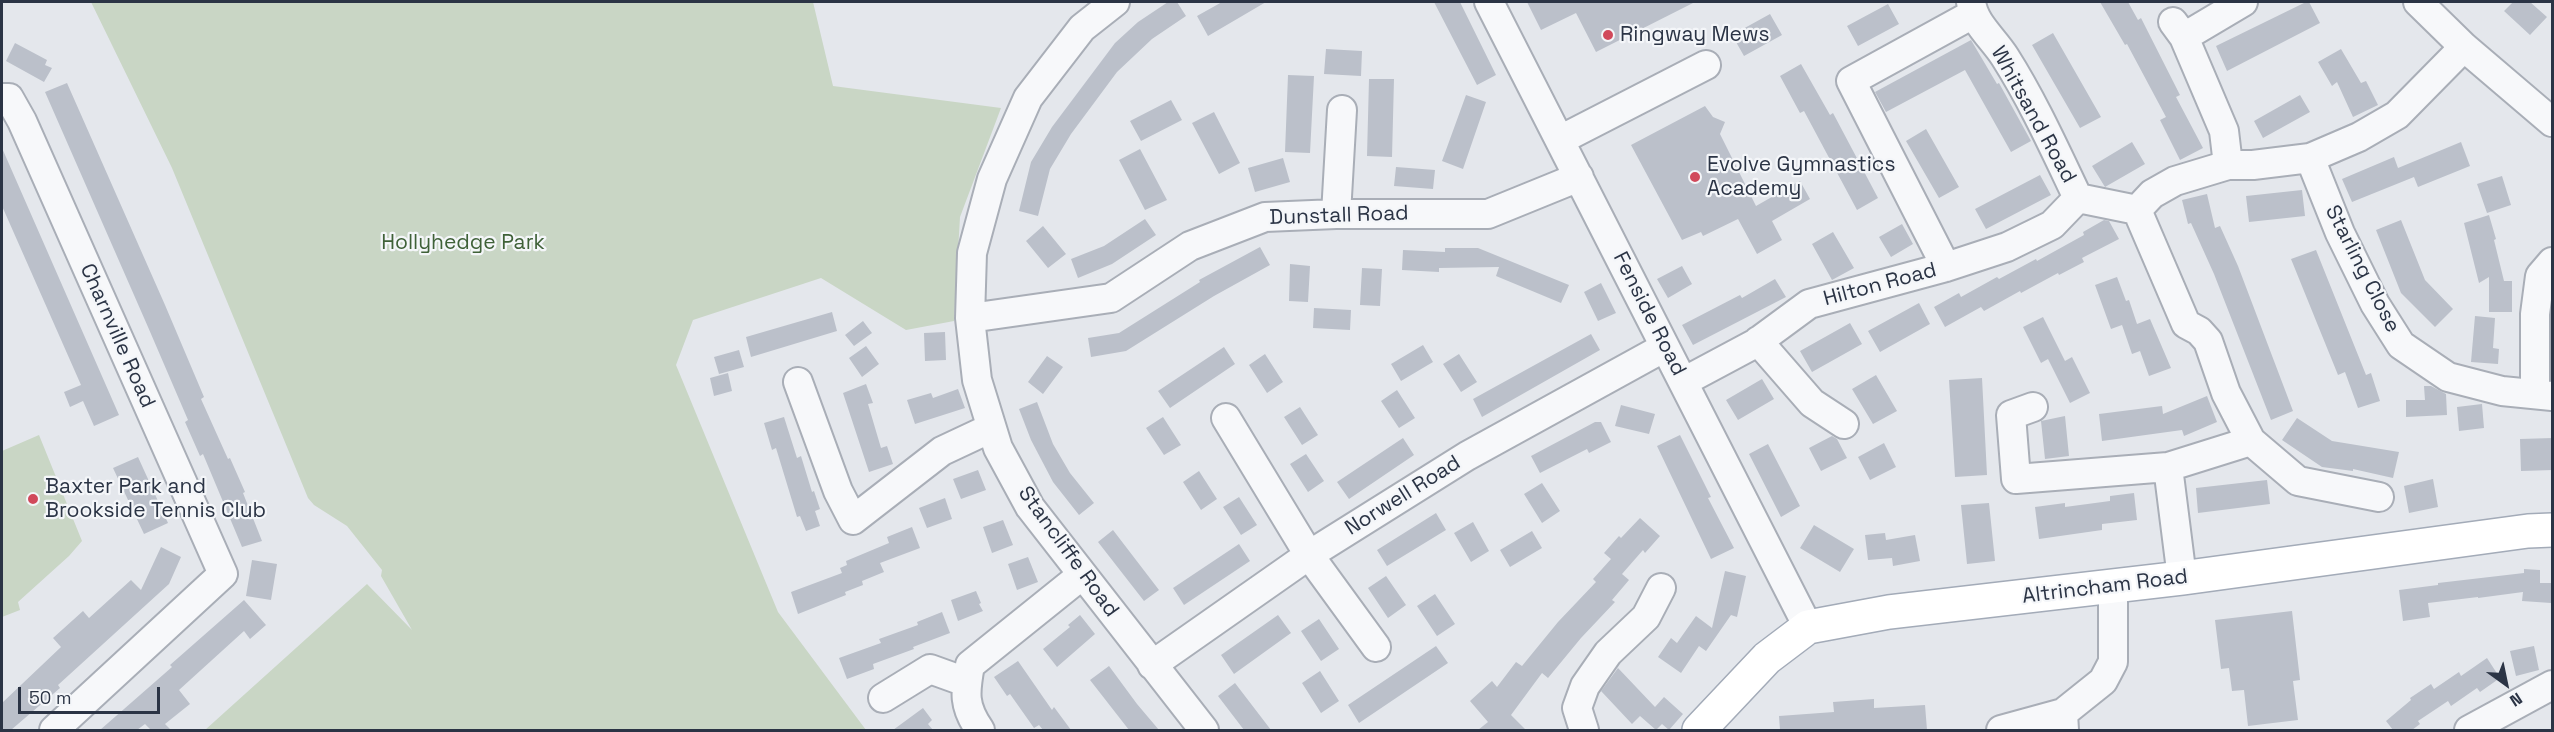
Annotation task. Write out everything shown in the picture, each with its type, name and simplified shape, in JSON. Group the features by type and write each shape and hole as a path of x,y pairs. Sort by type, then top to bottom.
{"main road":[{"name":"Altrincham Road","path":"1699,730 1767,658 1808,627 1889,612 2182,578 2528,531 2553,530"}],"street":[{"name":"Stancliffe Road","path":"1115,2 1083,28 1028,98 992,179 972,253 970,318 977,380 998,448 1030,507 1204,730"},
{"name":"Fenside Road","path":"1489,2 1808,627"},
{"path":"2228,165 2224,131 2178,29 2243,2"},
{"path":"2418,2 2464,47 2553,122"},
{"path":"1946,267 1851,81 1972,8"},
{"name":"Whitsand Road","path":"1972,8 2004,55 2079,198"},
{"path":"2137,210 2152,194 2175,181 2228,165 2253,165 2310,158 2359,138 2397,115 2464,47"},
{"path":"1560,140 1706,65"},
{"name":"Charnville Road","path":"5,98 22,121 223,574 54,730"},
{"path":"1336,214 1342,110"},
{"name":"Starling Close","path":"2310,158 2340,233 2375,304 2401,345 2448,377 2502,391 2544,394 2535,314 2540,276 2553,262"},
{"name":"Dunstall Road","path":"970,318 1111,298 1190,246 1265,217 1336,214 1488,214 1579,177"},
{"path":"2079,198 2137,210"},
{"name":"Hilton Road","path":"1683,382 1758,341 1809,304 1946,267 2007,247 2052,225 2079,198"},
{"path":"2137,210 2186,324 2199,331 2208,341 2226,393 2251,441 2298,481 2379,497"},
{"path":"1758,341 1812,403 1844,424"},
{"name":"Norwell Road","path":"1152,665 1309,555 1467,456 1665,347"},
{"path":"798,382 838,491 844,527 942,451 991,428"},
{"path":"2016,409 2014,490 2168,467 2251,441"},
{"path":"1226,418 1309,555 1376,647"},
{"path":"2168,467 2182,578"},
{"path":"980,730 975,723 964,693 970,664 1082,575"},
{"path":"2001,730 2063,722 2103,681 2113,662 2113,586"},
{"path":"1584,730 1577,708 1585,686 1608,653 1646,617 1661,588"},
{"path":"883,698 930,669 966,682"},
{"path":"2469,730 2553,685"}],"green space":[{"name":"Hollyhedge Park","path":"91,2 813,2 833,86 1001,108 960,217 954,321 906,330 821,278 693,320 676,365 778,612 866,730 205,730 367,584 412,630 381,576 382,570 347,526 314,505 308,498 172,168"},
{"name":"Baxter Park and Brookside Tennis Club","path":"39,435 82,541 69,556 18,602 20,610 2,617 2,451"}],"building":[{"path":"1168,2 1177,2 1186,16 1152,39 1117,72 1071,134 1050,169 1038,216 1019,211 1031,162 1052,127 1115,43 1138,22"},
{"path":"1222,2 1266,2 1208,36 1197,16"},
{"path":"1434,2 1460,2 1496,75 1477,85"},
{"name":"Ringway Mews","path":"1527,2 1695,2 1596,52 1576,13 1541,30"},
{"path":"2100,2 2128,2 2138,20 2141,18 2180,95 2176,97 2203,148 2180,160 2160,120 2166,117 2127,44 2125,45"},
{"path":"2309,2 2320,23 2227,71 2216,46"},
{"path":"2513,2 2530,2 2547,17 2530,35 2504,11"},
{"path":"1888,4 1899,24 1858,46 1847,26"},
{"path":"1770,14 1782,35 1744,56 1732,35"},
{"path":"2053,33 2101,117 2080,128 2032,45"},
{"path":"1971,40 1997,84 1999,83 2031,141 2011,152 1965,70 1886,112 1875,92"},
{"path":"15,43 47,60 45,65 52,68 44,82 6,61"},
{"path":"1326,49 1362,51 1361,76 1324,74"},
{"path":"2341,49 2361,83 2366,81 2378,105 2353,117 2337,82 2332,86 2318,62"},
{"path":"1801,64 1830,115 1833,113 1878,198 1857,210 1804,111 1800,113 1780,76"},
{"path":"1288,75 1314,76 1310,153 1285,152"},
{"path":"1369,79 1394,79 1392,157 1367,156"},
{"path":"67,83 165,305 204,397 201,399 245,492 243,493 262,541 242,547 203,454 200,456 185,422 188,420 45,92"},
{"path":"1466,95 1486,102 1463,169 1442,161"},
{"path":"2300,95 2310,112 2263,138 2254,121"},
{"path":"1171,100 1182,120 1141,141 1130,121"},
{"name":"Evolve Gymnastics Academy","path":"1705,106 1713,117 1725,122 1720,134 1756,206 1800,181 1810,199 1772,221 1782,240 1757,254 1738,219 1703,236 1701,232 1682,240 1631,145"},
{"path":"1214,112 1240,163 1219,174 1192,123"},
{"path":"1926,129 1959,187 1939,198 1906,141"},
{"path":"2132,142 2145,164 2105,187 2092,166"},
{"path":"2461,142 2470,166 2418,187 2414,177 2352,202 2342,179 2394,157 2398,168"},
{"path":"2,148 119,415 94,426 83,401 70,407 64,392 81,385 2,206"},
{"path":"1140,149 1167,200 1145,210 1119,160"},
{"path":"1283,158 1290,182 1255,192 1248,168"},
{"path":"1396,167 1435,170 1433,189 1394,186"},
{"path":"2040,175 2051,195 1986,229 1975,209"},
{"path":"2502,176 2511,205 2487,213 2477,184"},
{"path":"2302,190 2305,216 2249,222 2246,196"},
{"path":"2207,194 2215,228 2220,226 2238,266 2293,411 2271,420 2214,274 2191,223 2188,224 2182,200"},
{"path":"2489,215 2504,281 2512,281 2512,312 2489,312 2489,277 2479,283 2464,223"},
{"path":"1145,219 1156,235 1112,264 1078,278 1071,259 1104,246"},
{"path":"2104,220 2109,221 2119,239 2082,258 2084,262 2059,275 2058,273 2021,293 2020,291 1984,311 1981,307 1945,327 1934,307 1959,293 1961,297 1997,277 1999,279 2036,259 2037,261 2084,235 2083,232"},
{"path":"2401,220 2425,280 2453,309 2435,327 2401,293 2376,230"},
{"path":"1902,224 1913,244 1891,257 1879,237"},
{"path":"1043,226 1066,254 1048,268 1026,241"},
{"path":"1833,232 1854,268 1832,280 1812,244"},
{"path":"1260,247 1270,265 1214,296 1126,351 1091,357 1088,338 1119,333 1200,282 1199,280"},
{"path":"1445,248 1478,248 1569,285 1561,303 1496,276 1499,267 1439,268 1439,272 1402,270 1403,250 1445,252"},
{"path":"2316,250 2366,375 2371,373 2380,401 2358,408 2345,372 2338,375 2291,259"},
{"path":"1290,264 1310,266 1308,302 1289,301"},
{"path":"1682,266 1692,284 1668,298 1657,279"},
{"path":"1362,268 1382,269 1380,306 1360,305"},
{"path":"2117,277 2126,301 2129,300 2137,324 2150,319 2171,368 2149,376 2140,351 2132,354 2122,325 2111,329 2095,285"},
{"path":"1775,279 1786,297 1693,345 1682,325 1740,295 1742,298"},
{"path":"1601,283 1616,313 1598,321 1584,292"},
{"path":"1919,303 1930,324 1880,352 1868,331"},
{"path":"1314,308 1351,310 1350,330 1313,328"},
{"path":"832,312 837,331 751,357 746,337"},
{"path":"2475,316 2495,318 2493,348 2499,349 2498,364 2471,362"},
{"path":"2043,317 2065,361 2072,357 2090,393 2070,403 2048,359 2041,363 2023,327"},
{"path":"863,321 872,333 854,346 845,335"},
{"path":"1850,323 1862,344 1812,372 1800,351"},
{"path":"945,332 946,360 925,361 924,333"},
{"path":"1591,334 1600,350 1482,417 1473,399"},
{"path":"1423,345 1433,362 1401,381 1391,364"},
{"path":"866,346 879,364 862,377 849,358"},
{"path":"1224,347 1235,364 1170,408 1158,391"},
{"path":"739,350 744,367 719,374 714,357"},
{"path":"1265,354 1283,382 1267,393 1249,365"},
{"path":"1459,354 1477,382 1461,392 1443,364"},
{"path":"1047,356 1063,367 1043,394 1028,382"},
{"path":"728,373 732,391 714,396 710,378"},
{"path":"1876,375 1897,411 1873,424 1852,389"},
{"path":"1982,378 1987,475 1955,477 1949,380"},
{"path":"1762,379 1774,399 1738,420 1726,400"},
{"path":"866,384 873,403 868,404 881,448 887,446 893,464 869,472 843,393"},
{"path":"2424,386 2431,386 2446,394 2447,415 2406,417 2406,400 2425,400"},
{"path":"958,389 965,408 915,424 907,400 931,393 933,398"},
{"path":"1397,390 1415,418 1399,428 1381,401"},
{"path":"2207,396 2217,422 2184,436 2182,430 2102,441 2099,414 2162,406 2163,414"},
{"path":"1037,402 1053,444 1070,473 1094,503 1079,515 1053,482 1031,440 1019,409"},
{"path":"2482,404 2484,428 2459,431 2457,407"},
{"path":"1621,405 1655,414 1649,434 1615,426"},
{"path":"1300,407 1318,435 1302,445 1284,417"},
{"path":"2065,416 2069,456 2045,459 2041,421"},
{"path":"784,417 797,458 801,456 820,509 815,511 820,526 806,531 800,516 797,517 776,448 772,450 764,423"},
{"path":"1163,417 1181,445 1164,455 1146,428"},
{"path":"2297,418 2332,441 2399,452 2393,478 2353,469 2353,471 2322,467 2282,440"},
{"path":"1595,422 1601,422 1611,442 1589,453 1587,449 1540,473 1531,456"},
{"path":"1680,435 1711,497 1708,498 1734,548 1711,559 1657,446"},
{"path":"1832,436 1837,439 1847,458 1821,471 1809,448"},
{"path":"1403,438 1414,455 1349,499 1337,482"},
{"path":"2553,438 2553,470 2521,471 2520,439"},
{"path":"1884,443 1896,467 1870,480 1858,457"},
{"path":"1768,444 1800,506 1781,517 1749,454"},
{"path":"1306,454 1324,481 1308,492 1290,464"},
{"path":"138,457 168,523 144,534 113,468"},
{"path":"978,470 986,490 961,499 953,479"},
{"path":"1199,471 1217,499 1201,510 1183,482"},
{"path":"2433,479 2438,507 2409,513 2404,486"},
{"path":"2267,480 2270,504 2198,513 2196,488"},
{"path":"1542,483 1560,511 1542,523 1524,494"},
{"path":"2134,493 2137,520 2102,524 2102,530 2039,539 2035,507 2065,503 2065,507 2110,501 2110,496"},
{"path":"1239,497 1257,525 1241,535 1223,507"},
{"path":"945,498 952,519 927,528 919,508"},
{"path":"1989,503 1995,561 1967,564 1961,505"},
{"path":"1436,513 1446,530 1387,566 1377,550"},
{"path":"1640,518 1660,536 1645,553 1643,550 1622,574 1629,580 1612,600 1615,602 1548,678 1542,673 1511,715 1526,730 1478,730 1488,722 1470,701 1492,681 1497,687 1516,662 1522,666 1558,622 1596,582 1593,579 1611,559 1604,553"},
{"path":"1003,520 1013,545 992,553 983,527"},
{"path":"1473,522 1489,551 1471,562 1454,533"},
{"path":"1814,525 1854,549 1840,572 1800,548"},
{"path":"912,527 920,548 880,563 884,572 862,581 863,585 845,592 846,595 798,614 791,592 842,573 840,568 847,565 846,561 889,543 887,537"},
{"path":"1113,530 1159,590 1144,601 1098,542"},
{"path":"1532,531 1542,548 1510,567 1500,550"},
{"path":"1885,533 1886,540 1915,535 1920,561 1893,566 1892,558 1868,560 1865,535"},
{"path":"1239,544 1250,561 1184,605 1173,588"},
{"path":"161,547 181,557 169,584 58,685 60,688 11,730 2,730 2,703 61,647 53,638 83,611 89,618 131,580 141,590"},
{"path":"1028,557 1038,582 1017,590 1008,564"},
{"path":"252,560 277,564 271,600 246,596"},
{"path":"2524,569 2540,570 2540,583 2552,583 2551,603 2522,601 2523,592 2428,603 2430,617 2403,621 2399,590 2524,573"},
{"path":"1725,571 1746,576 1737,617 1731,615 1706,651 1699,646 1681,673 1658,657 1671,638 1677,643 1696,616 1712,628"},
{"path":"1386,576 1406,605 1388,618 1368,588"},
{"path":"976,591 983,611 958,621 951,600"},
{"path":"1435,594 1455,624 1437,636 1417,606"},
{"path":"244,600 266,625 250,639 244,631 179,690 190,704 165,724 171,730 151,730 145,724 137,730 100,730 172,667 170,665"},
{"path":"2292,611 2300,680 2293,681 2298,720 2248,726 2244,690 2232,691 2229,668 2221,669 2215,620"},
{"path":"942,612 950,633 873,664 874,669 847,679 839,658 881,643 879,639 918,625 917,622"},
{"path":"1080,615 1095,634 1057,667 1043,649 1070,627 1068,625"},
{"path":"1278,615 1291,633 1234,674 1221,655"},
{"path":"1319,619 1339,649 1321,661 1301,631"},
{"path":"1436,646 1448,663 1359,723 1348,705"},
{"path":"2534,646 2539,670 2516,676 2510,651"},
{"path":"2487,658 2500,678 2480,692 2477,688 2451,706 2448,701 2418,721 2420,724 2412,730 2393,730 2386,721 2411,700 2410,698 2431,684 2434,689 2459,672 2461,676"},
{"path":"1018,661 1052,710 1054,707 1071,730 1043,730 1039,725 1034,728 1010,694 1007,696 994,677"},
{"path":"1109,666 1159,730 1129,730 1090,680"},
{"path":"1618,668 1655,707 1664,697 1683,714 1669,730 1662,724 1656,730 1640,716 1632,724 1601,691"},
{"path":"1320,671 1339,701 1321,713 1302,683"},
{"path":"1235,683 1271,730 1244,730 1218,696"},
{"path":"1874,699 1874,708 1925,705 1927,730 1780,730 1779,716 1834,712 1833,702"},
{"path":"923,708 932,720 928,724 933,730 893,730"}],"place":[{"name":"Ringway Mews","path":"1608,35"},
{"name":"Evolve Gymnastics Academy","path":"1695,177"},
{"name":"Baxter Park and Brookside Tennis Club","path":"33,499"}]}
